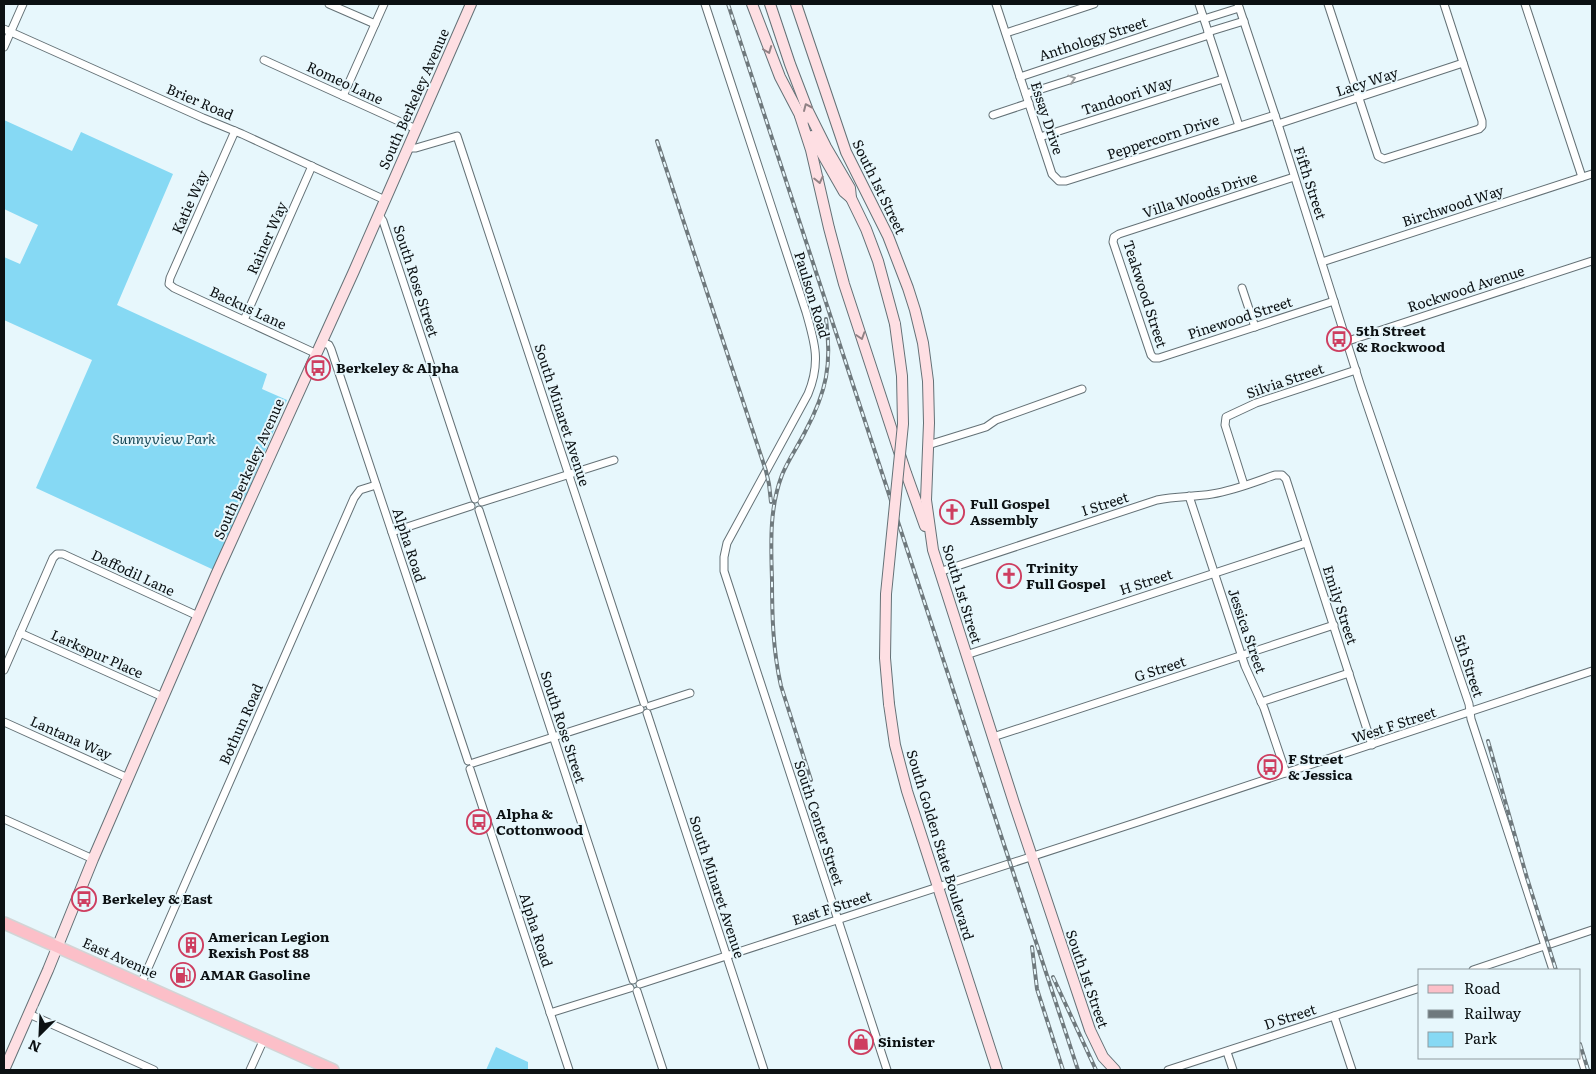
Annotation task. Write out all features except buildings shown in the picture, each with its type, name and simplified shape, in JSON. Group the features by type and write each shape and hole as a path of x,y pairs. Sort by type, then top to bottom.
{"main road":[{"name":"East Avenue","path":"4,923 333,1070"}],"street":[{"path":"4,48 7,31 23,4"},
{"path":"329,4 375,24"},
{"path":"343,96 384,4"},
{"name":"South Berkeley Avenue","path":"4,1070 198,616 317,354 471,4"},
{"name":"Paulson Road","path":"705,4 806,312 814,341 816,357 814,378 808,394 728,543 723,564 727,583"},
{"path":"752,4 773,62 800,116 844,192 851,198"},
{"path":"770,4 808,111 850,188 851,198"},
{"name":"South 1st Street","path":"796,4 846,152 888,236 913,302 921,331 926,362 929,402 926,476 927,509 933,550 1090,1030 1103,1056 1115,1070"},
{"name":"Essay Drive","path":"996,4 1052,174 1059,181"},
{"path":"1006,33 1094,4"},
{"path":"1199,4 1238,126"},
{"path":"1328,4 1358,98 1378,156 1381,159 1479,129 1482,126 1444,4"},
{"path":"1524,4 1582,177"},
{"name":"Anthology Street","path":"1020,77 1217,15 1238,6"},
{"name":"Fifth Street","path":"1238,6 1275,114 1356,370"},
{"path":"1217,15 1222,28"},
{"path":"1026,94 1244,21"},
{"name":"Brier Road","path":"7,31 235,131 385,200"},
{"name":"Romeo Lane","path":"264,60 416,129"},
{"name":"Lacy Way","path":"1278,124 1463,63"},
{"name":"Tandoori Way","path":"1040,138 1222,79"},
{"path":"993,114 1029,103"},
{"name":"Peppercorn Drive","path":"1059,181 1066,181 1275,114"},
{"path":"800,116 811,150 844,284 933,550"},
{"name":"Katie Way","path":"169,284 235,131"},
{"name":"South Minaret Avenue","path":"408,148 416,148 458,136 764,1070"},
{"name":"Rainer Way","path":"244,320 312,166"},
{"name":"Birchwood Way","path":"1322,262 1592,174"},
{"name":"Villa Woods Drive","path":"1114,238 1119,234 1294,177"},
{"name":"South Golden State Boulevard","path":"851,198 878,261 895,324 902,383 903,424 886,594 885,651 894,739 903,778 936,887 997,1070"},
{"name":"South Rose Street","path":"378,215 383,221 662,1070"},
{"name":"Teakwood Street","path":"1114,238 1113,242 1151,355 1154,358"},
{"name":"Rockwood Avenue","path":"1348,341 1592,261"},
{"name":"Backus Lane","path":"169,284 317,354"},
{"path":"1242,288 1255,327"},
{"name":"Pinewood Street","path":"1154,358 1159,358 1334,301"},
{"name":"Alpha Road","path":"322,342 329,345 332,349 470,764 569,1070"},
{"name":"Silvia Street","path":"1244,485 1224,425 1224,419 1228,415 1256,403 1356,370"},
{"name":"5th Street","path":"1356,370 1469,704 1470,719 1552,969"},
{"path":"928,445 986,427 996,420 1082,389"},
{"path":"392,532 614,460"},
{"path":"906,473 913,478 926,476"},
{"name":"I Street","path":"939,572 1157,500 1176,496 1217,493 1275,475 1282,475"},
{"name":"Emily Street","path":"1282,475 1286,479 1372,745"},
{"name":"Bothun Road","path":"141,984 354,498 360,490 376,485"},
{"name":"Jessica Street","path":"1189,496 1241,656 1261,702 1286,773"},
{"name":"H Street","path":"966,655 1306,543"},
{"name":"Daffodil Lane","path":"20,633 53,558 57,554 62,554 198,616"},
{"name":"South Center Street","path":"727,583 887,1070"},
{"name":"G Street","path":"993,737 1334,625"},
{"path":"4,670 20,633"},
{"name":"Larkspur Place","path":"20,633 163,697"},
{"name":"West F Street","path":"1032,856 1592,671"},
{"path":"1261,702 1349,673"},
{"path":"470,764 690,693"},
{"name":"Lantana Way","path":"4,722 128,778"},
{"path":"4,819 93,859"},
{"name":"East F Street","path":"550,1013 1032,856"},
{"path":"1476,969 1592,930"},
{"name":"D Street","path":"1168,1070 1418,989"},
{"path":"29,1014 154,1070"},
{"path":"1334,1016 1352,1070"},
{"path":"250,1070 264,1039"},
{"path":"1227,1052 1233,1070"},
{"path":"1581,1057 1585,1070"}],"green space":[{"name":"Sunnyview Park","path":"4,120 72,151 81,132 173,174 117,305 267,374 262,389 287,400 214,570 36,488 92,360 4,320 4,257 20,264 38,225 4,209"},
{"path":"496,1047 528,1062 528,1070 486,1070"}],"railway":[{"path":"728,4 1078,1070"},
{"path":"657,141 766,471 771,502"},
{"path":"811,780 778,673 773,620 771,540 775,501 782,475 812,417 823,390 828,364 826,319"},
{"path":"1488,741 1527,878 1556,969"},
{"path":"1032,947 1037,989 1063,1070"},
{"path":"1053,977 1096,1070"},
{"path":"1581,1047 1588,1070"}],"place":[{"name":"5th Street & Rockwood","path":"1339,339"},
{"name":"Berkeley & Alpha","path":"318,368"},
{"name":"Full Gospel Assembly","path":"952,512"},
{"name":"Trinity Full Gospel","path":"1009,576"},
{"name":"F Street & Jessica","path":"1270,767"},
{"name":"Alpha & Cottonwood","path":"479,822"},
{"name":"Berkeley & East","path":"84,899"},
{"name":"American Legion Rexish Post 88","path":"191,945"},
{"name":"AMAR Gasoline","path":"183,975"},
{"name":"Sinister","path":"861,1042"}]}
